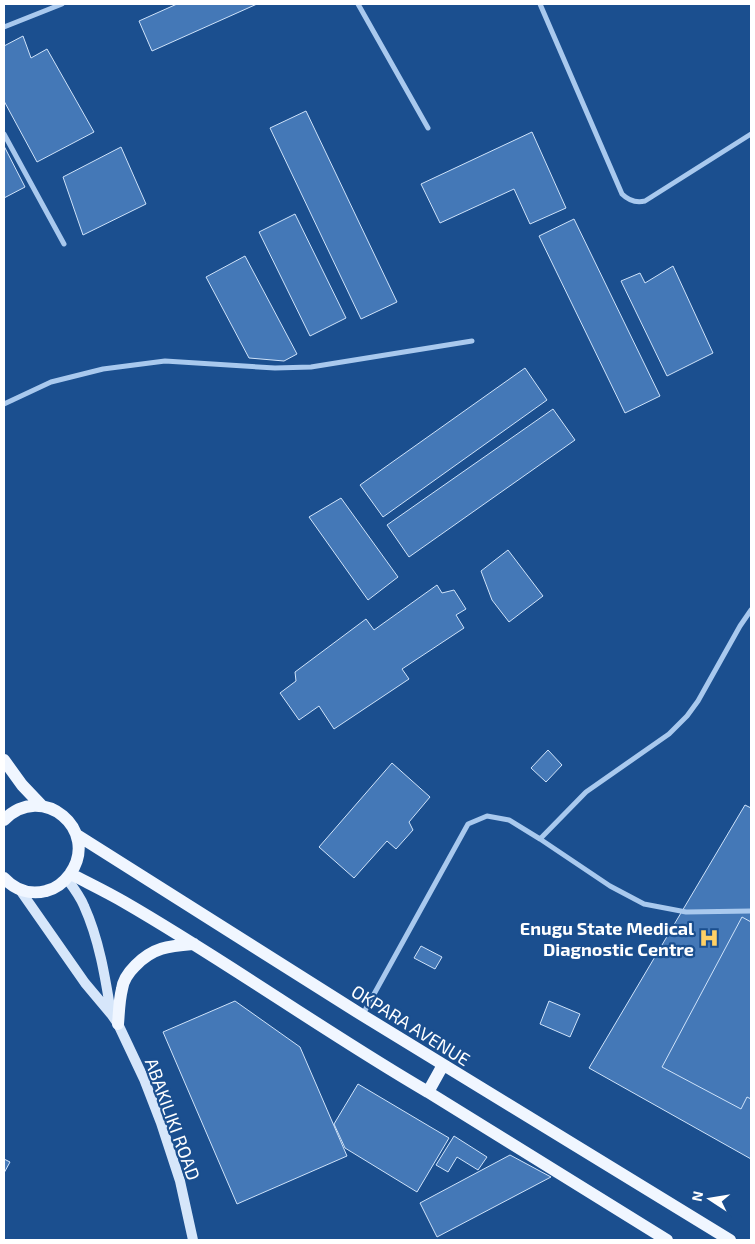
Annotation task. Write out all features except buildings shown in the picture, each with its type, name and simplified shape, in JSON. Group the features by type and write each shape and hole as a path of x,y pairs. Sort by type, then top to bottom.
{"main road":[{"path":"4,760 22,785 41,805"},
{"path":"4,820 11,813 25,806 41,805 54,810 66,817 74,829 79,849 77,863 69,876 56,888 35,892 20,890 4,878"},
{"name":"OKPARA AVENUE","path":"77,835 362,1015 730,1240"},
{"path":"69,876 123,901 194,944 390,1070 666,1240"},
{"path":"69,876 95,934 114,1019"},
{"path":"20,890 85,983 114,1019"},
{"path":"114,1019 126,978 145,956 154,951 194,944"},
{"name":"ABAKILIKI ROAD","path":"114,1019 144,1079 161,1123 180,1181 193,1240"},
{"path":"428,1092 443,1064"}],"street":[{"path":"4,26 62,4"},
{"path":"358,4 428,128"},
{"path":"540,4 622,194 626,198 640,202 644,201 751,134"},
{"path":"4,134 64,244"},
{"path":"4,404 51,382 103,369 164,361 275,368 311,367 472,341"},
{"path":"540,840 586,792 669,734 687,716 751,610"},
{"path":"362,1015 468,824 487,816 509,820 610,886 644,904 686,912 751,911"}],"place":[{"name":"Enugu State Medical Diagnostic Centre","path":"709,938"}]}
